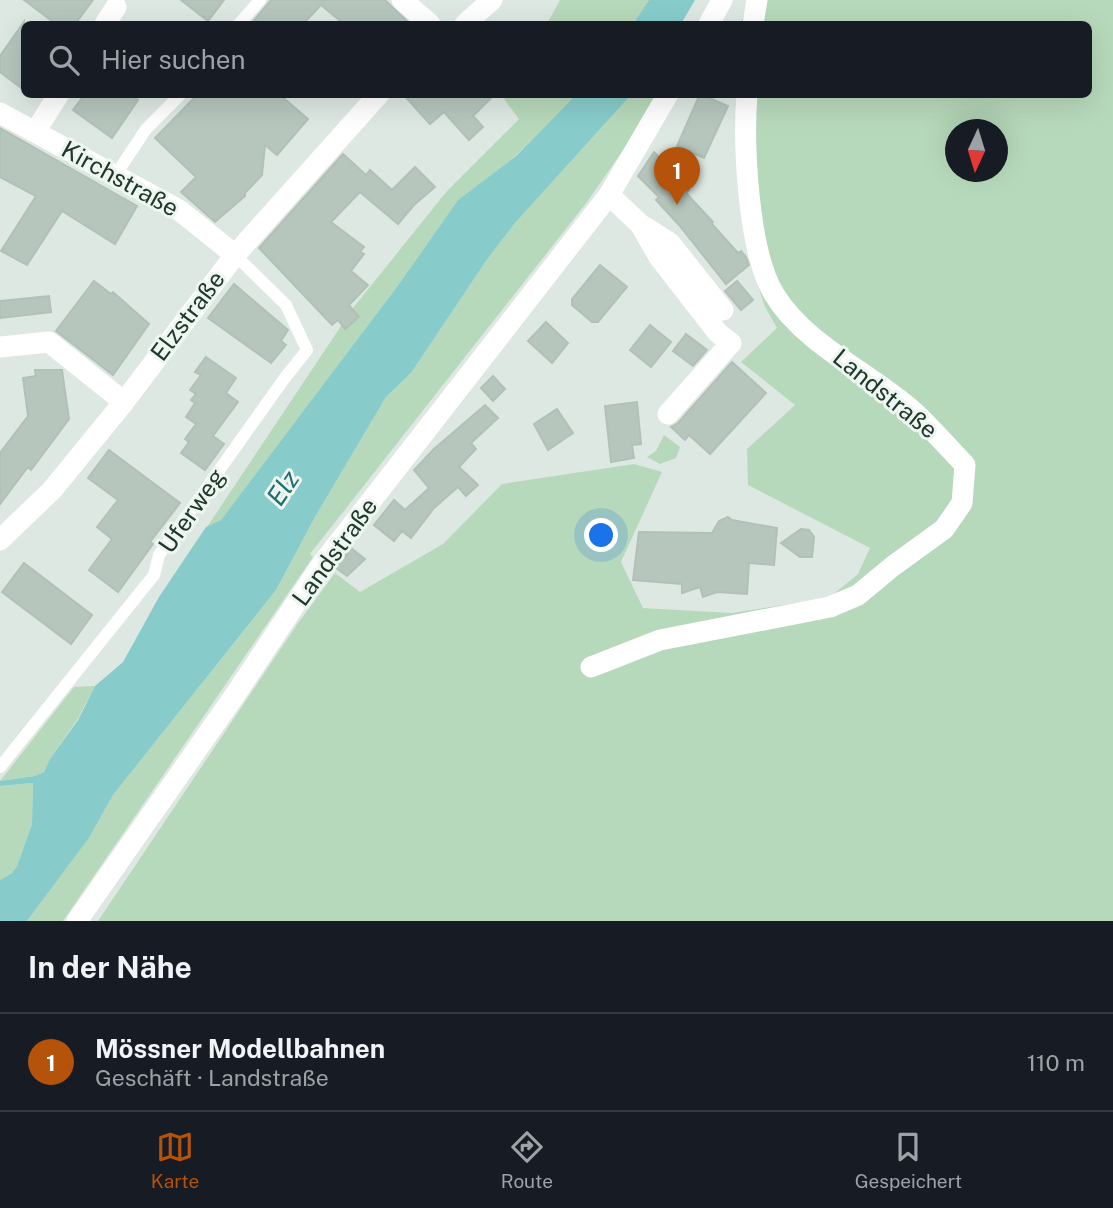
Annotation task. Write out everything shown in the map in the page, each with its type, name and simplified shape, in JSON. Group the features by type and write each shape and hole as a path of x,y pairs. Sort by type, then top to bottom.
{"street":[{"path":"402,0 426,21"},
{"path":"468,21 492,0"},
{"path":"711,21 722,0"},
{"path":"754,21 757,0"},
{"path":"35,132 56,98"},
{"name":"Elzstraße","path":"0,540 52,490 124,402 234,254 375,98"},
{"name":"Landstraße","path":"77,921 323,564 609,194 666,98"},
{"name":"Landstraße","path":"591,667 660,640 830,607 858,595 944,530 962,503 965,465 913,411 801,327 774,294 752,227 745,120 747,98"},
{"name":"Kirchstraße","path":"0,113 179,210 234,254"},
{"path":"609,194 640,224 670,243 723,310"},
{"path":"640,224 659,257 718,333 731,343 668,414"},
{"path":"0,347 49,342 124,402"}],"lane":[{"path":"242,21 260,0"},
{"path":"115,176 146,130 177,98"},
{"name":"Uferweg","path":"0,766 154,575 159,555 307,350 286,305 234,254"}],"green space":[{"path":"560,0 649,0 635,21 549,21"},
{"path":"749,0 1113,0 1113,921 98,921 296,626 335,573 360,592 443,544 502,484 634,464 662,472 621,562 643,608 732,613 829,598 858,574 870,548 748,485 747,449 795,405 741,362 777,328 764,305 758,285 741,98 1092,98 1092,21 742,21"},
{"path":"574,98 510,161 458,200 399,284 221,520 207,527 353,308 447,191 519,119 504,99"},
{"path":"628,98 654,98 635,133 587,202 310,554 313,557 63,921 27,921 89,838 113,795 276,590 315,517 386,397 411,373 486,261 515,223"},
{"path":"664,435 680,447 676,458 660,464 647,457 656,451"},
{"path":"95,686 44,772 35,776 0,781 74,687"},
{"path":"33,783 32,824 17,866 12,873 0,880 0,786"}],"water":[{"path":"649,0 695,0 683,21 635,21"},
{"name":"Elz","path":"573,98 628,98 515,223 486,261 411,373 386,397 315,517 276,590 113,795 89,838 27,921 0,921 0,880 12,873 17,866 32,824 33,783 0,786 0,781 35,776 44,772 78,720 95,686 123,662 159,597 206,527 221,520 399,284 458,200 515,157"}],"building":[{"path":"24,0 93,0 77,21 52,21"},
{"path":"181,0 224,0 208,21"},
{"path":"271,0 385,0 407,21 340,21 321,5 306,21 254,21"},
{"path":"21,26 21,88 0,72 0,56"},
{"path":"82,98 138,100 112,138 73,110"},
{"path":"194,98 284,98 308,119 277,155 265,145 262,175 245,196 215,222 181,192 196,177 155,138"},
{"path":"407,98 491,98 473,116 483,127 469,140 444,112 430,124"},
{"path":"698,98 709,98 728,106 704,158 677,146"},
{"path":"0,128 137,206 115,244 62,211 27,265 1,251 36,196 0,177"},
{"path":"654,152 689,190 686,193 713,222 711,223 738,253 741,251 746,257 749,265 726,284 656,200 659,197 638,176"},
{"path":"343,154 366,175 370,170 392,190 415,167 435,187 414,205 398,224 360,192 331,222 364,247 360,252 364,254 351,271 368,285 349,305 359,317 345,329 338,320 332,325 259,248"},
{"path":"600,265 627,287 598,322 592,322 572,305 572,299"},
{"path":"94,281 111,294 113,292 149,324 113,375 56,331"},
{"path":"737,281 753,300 741,310 725,291"},
{"path":"234,284 288,330 281,341 286,345 271,363 208,318"},
{"path":"49,296 51,312 0,318 0,301"},
{"path":"546,322 568,343 552,363 528,341"},
{"path":"650,325 671,342 651,367 630,350"},
{"path":"686,334 707,350 693,366 673,351"},
{"path":"206,357 236,378 226,393 238,402 213,436 224,444 205,470 181,453 189,442 185,439 196,424 186,417 195,403 191,400 196,394 190,390 201,375 195,372"},
{"path":"732,362 766,393 710,454 689,435 685,440 671,427 678,423"},
{"path":"35,370 62,370 69,419 31,470 28,467 0,504 0,453 28,416 23,378 36,376"},
{"path":"493,376 505,389 493,401 481,388"},
{"path":"637,402 641,444 632,445 634,458 611,462 605,406"},
{"path":"485,405 498,418 471,443 476,449 459,467 478,485 466,496 458,487 434,508 411,538 402,531 394,541 374,525 394,500 405,510 429,488 414,470"},
{"path":"557,409 573,433 548,450 534,424"},
{"path":"109,450 180,503 150,542 153,544 118,592 89,570 112,539 97,527 118,500 88,478"},
{"path":"728,517 777,528 774,565 749,563 747,594 717,592 703,597 700,587 682,593 682,584 633,580 639,532 712,533 719,521"},
{"path":"801,529 809,530 814,537 812,557 800,557 781,543"},
{"path":"351,548 365,559 347,576 336,568"},
{"path":"24,563 92,615 71,644 2,592"}],"place":[{"name":"Mössner Modellbahnen","path":"677,205"}]}
